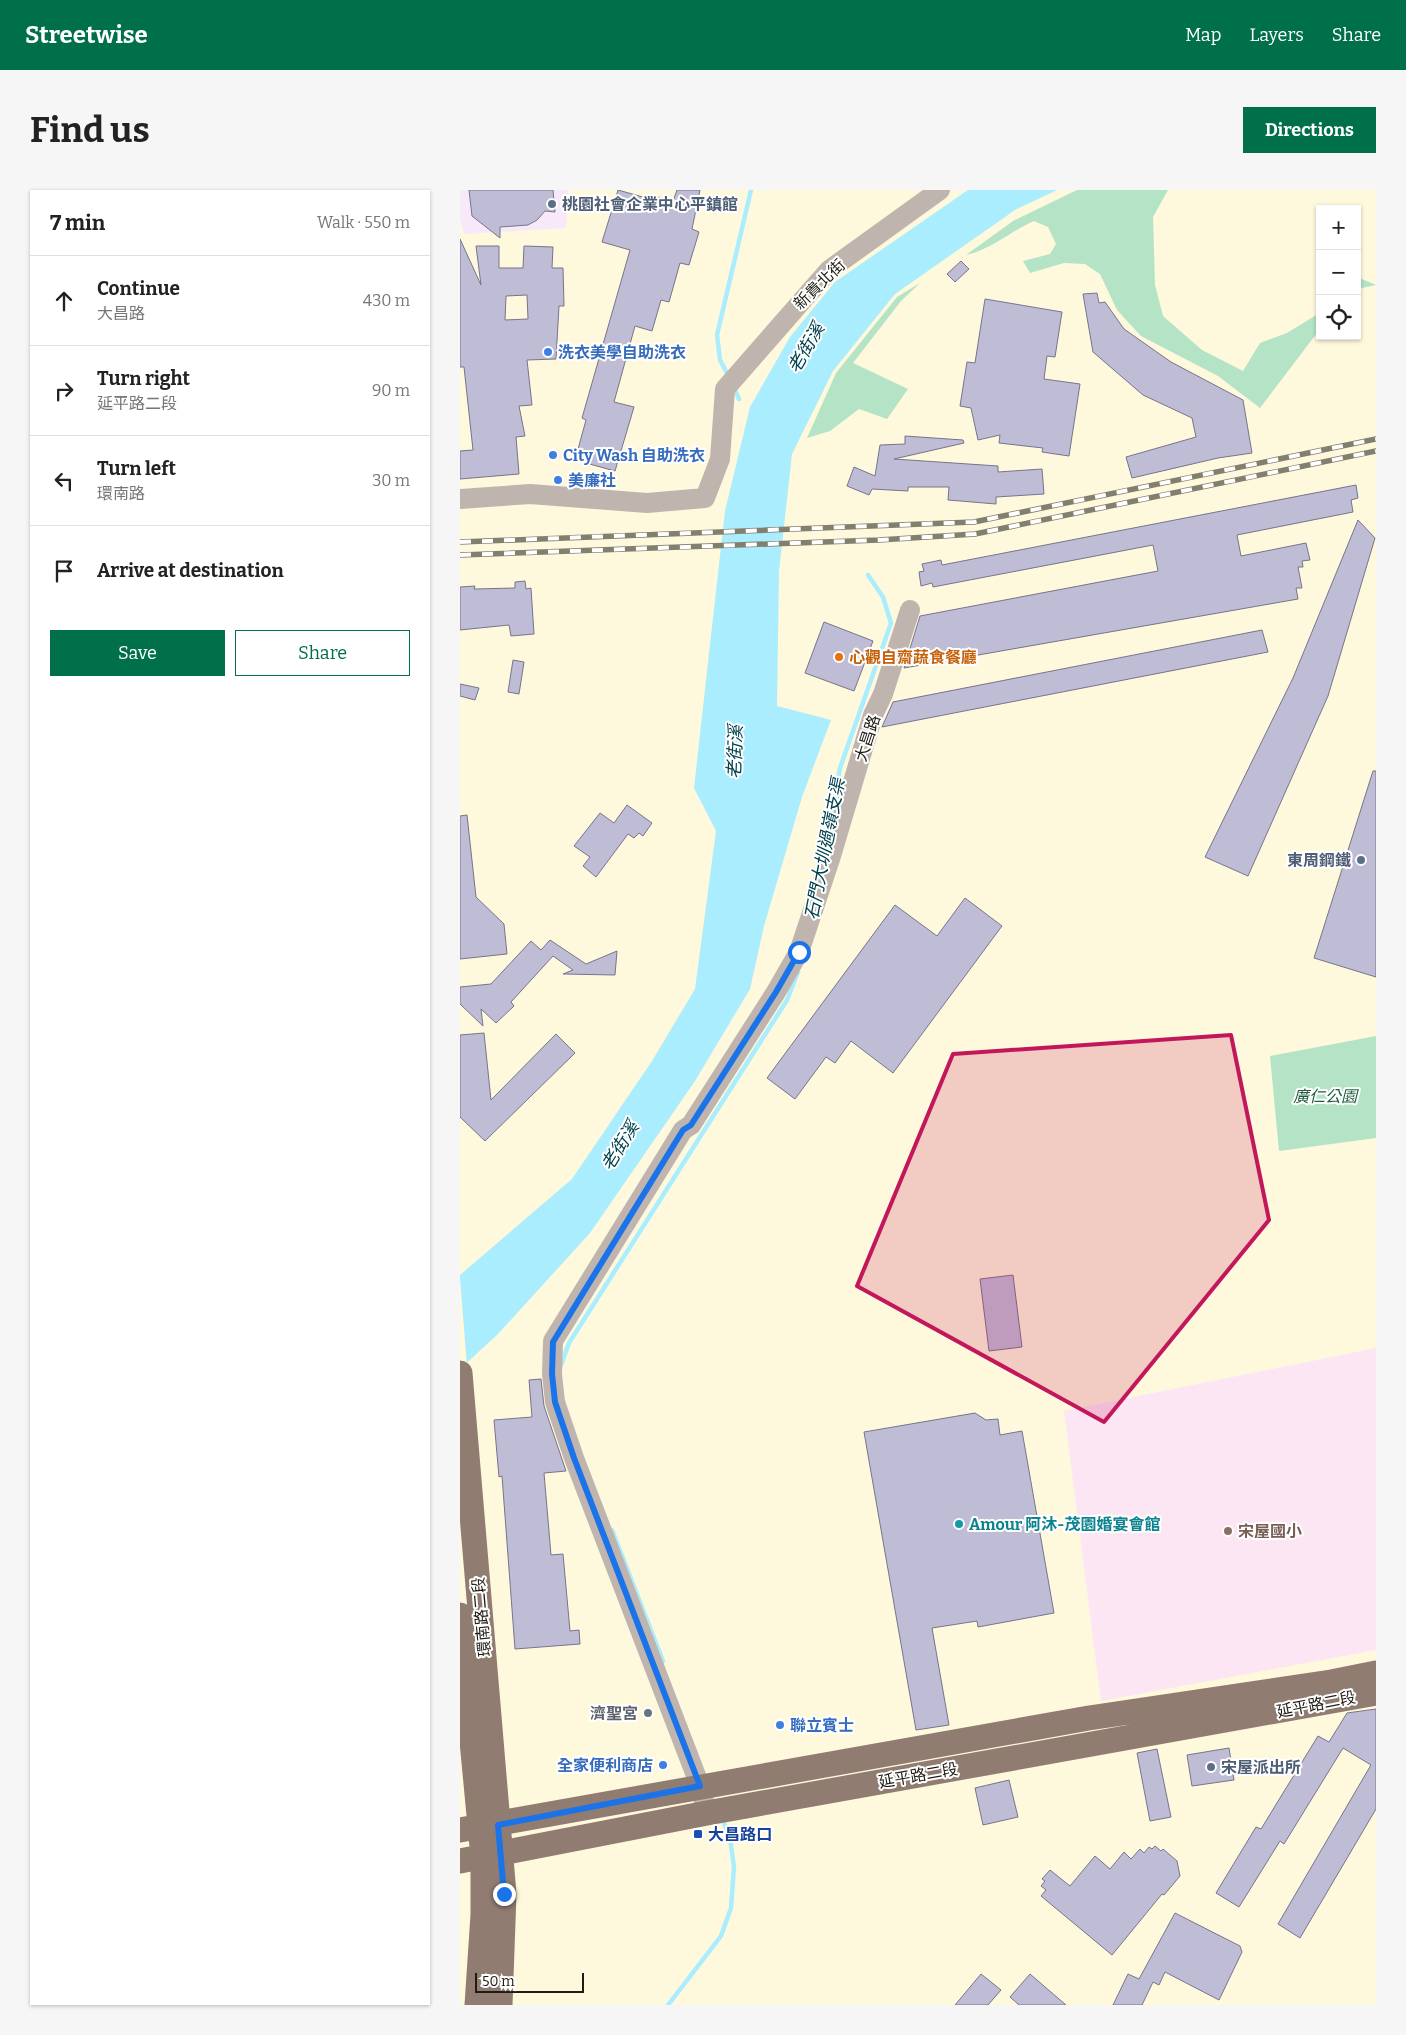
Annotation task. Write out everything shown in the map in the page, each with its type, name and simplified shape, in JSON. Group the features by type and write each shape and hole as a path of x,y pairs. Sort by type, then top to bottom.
{"main road":[{"name":"環南路二段","path":"460,1373 464,1409 479,1827"},
{"name":"環南路二段","path":"460,1615 479,1827"},
{"name":"延平路二段","path":"479,1827 1089,1718 1331,1682 1376,1673"},
{"name":"延平路二段","path":"481,1856 707,1813 1376,1693"},
{"path":"477,2005 483,1915 479,1827"},
{"path":"481,1856 504,1894 500,2005"}],"street":[{"name":"新貴北街","path":"460,500 530,494 647,503 705,498 720,459 730,382 829,270 940,190"},
{"name":"大昌路","path":"707,1813 700,1786 574,1458 555,1402 552,1374 553,1342 683,1130 691,1125 776,992 799,952 832,852 873,715 883,694 910,610"}],"highlighted area":[{"path":"1231,1035 1269,1220 1104,1422 857,1286 953,1054"}],"shaded area":[{"path":"460,190 568,190 566,228 464,234 460,219"},
{"name":"宋屋國小","path":"1376,1348 1376,1650 1101,1701 1064,1411"}],"green space":[{"path":"1077,190 1168,190 1153,217 1155,285 1163,316 1202,350 1243,371 1260,343 1287,333 1316,315 1316,334 1260,408 1218,376 1141,336 1117,310 1100,274 1085,264 1064,263 1030,273 1023,261 1050,254 1056,244 1048,227 1034,221 984,249 966,255 1013,221"},
{"path":"1361,279 1376,285 1361,288"},
{"path":"920,283 901,301 853,363 908,389 887,419 859,409 830,431 807,438 836,373 897,297"},
{"name":"廣仁公園","path":"1376,1036 1376,1138 1279,1151 1270,1056"}],"water":[{"name":"老街溪","path":"968,190 1057,190 1015,210 895,294 833,371 792,454 779,571 777,706 831,720 802,797 764,926 750,989 695,1081 590,1233 498,1334 460,1369 460,1275 572,1179 652,1061 695,989 716,831 694,788 725,511 750,407 790,337 835,282"}],"pier":[{"path":"460,1278 467,1366 460,1372"}],"building":[{"path":"469,190 553,190 555,212 545,211 537,220 528,225 500,227 500,238 472,216"},
{"path":"618,190 650,199 651,195 673,201 677,190 700,190 692,229 699,232 689,265 680,263 669,302 661,300 652,331 635,326 614,402 634,407 615,471 575,460 586,420 582,418 630,250 602,242"},
{"path":"460,239 481,285 476,246 499,246 499,268 523,268 524,246 553,247 552,268 563,268 564,306 559,306 556,359 527,360 532,405 519,406 525,436 516,437 519,474 460,479 460,451 473,450 464,367 460,367","holes":["527,295 528,319 505,320 506,296"]},
{"path":"961,261 969,269 955,282 947,274"},
{"path":"1097,293 1099,303 1105,302 1124,329 1171,362 1243,400 1252,453 1218,458 1132,478 1126,457 1196,437 1192,418 1143,395 1093,352 1083,294"},
{"path":"985,299 1062,312 1055,357 1047,356 1044,379 1080,384 1069,456 1042,452 1043,448 999,443 1000,435 978,440 971,408 960,406 967,362 975,363"},
{"path":"905,436 963,440 964,443 894,459 998,466 998,472 1042,469 1044,494 996,497 996,504 948,500 949,487 908,487 908,491 872,489 869,495 847,486 854,467 875,476 880,445 905,444"},
{"path":"1356,485 1358,498 1351,500 1353,512 1237,535 1241,556 1306,543 1310,560 1302,561 1303,567 1298,567 1302,588 1296,588 1298,599 904,668 920,616 1158,571 1153,545 933,587 932,583 921,586 919,572 924,571 922,564 941,560 942,565"},
{"path":"1358,520 1375,538 1328,696 1248,876 1205,857 1293,678"},
{"path":"525,581 526,589 531,588 534,634 511,636 509,625 460,630 460,587 475,586 474,589 515,588 515,582"},
{"name":"心觀自齋蔬食餐廳","path":"824,622 873,641 854,691 805,673"},
{"path":"1262,630 1268,652 882,727 893,702"},
{"path":"513,660 524,662 519,694 508,692"},
{"path":"460,684 479,688 475,700 460,696"},
{"name":"東周鋼鐵","path":"1373,771 1376,771 1376,977 1314,958"},
{"path":"627,805 652,823 643,836 639,833 634,838 628,834 596,877 583,866 590,857 574,846 600,813 614,823"},
{"path":"467,815 476,897 504,924 507,954 460,959 460,816"},
{"path":"965,898 1002,926 893,1073 851,1041 835,1063 826,1057 795,1099 767,1078 895,905 937,936"},
{"path":"550,940 586,964 617,951 615,975 563,974 573,970 553,956 511,1002 514,1006 496,1023 481,1009 483,1026 460,1004 460,987 491,984 531,941 541,950"},
{"path":"484,1033 491,1100 556,1034 575,1053 485,1141 460,1117 460,1035"},
{"path":"1013,1275 1022,1347 989,1351 980,1279"},
{"path":"541,1379 544,1406 566,1471 544,1473 551,1555 563,1554 570,1631 579,1630 580,1644 515,1649 502,1476 499,1477 494,1420 532,1417 529,1380"},
{"name":"Amour 阿沐-茂園婚宴會館","path":"975,1413 986,1420 998,1419 1000,1435 1022,1431 1054,1613 978,1627 977,1621 932,1628 949,1725 916,1730 864,1432"},
{"path":"1376,1709 1376,1809 1300,1938 1278,1924 1371,1765 1343,1748 1284,1844 1280,1841 1239,1907 1216,1893 1256,1827 1261,1829 1318,1736 1329,1742 1347,1713"},
{"name":"宋屋派出所","path":"1229,1748 1234,1780 1192,1786 1187,1755"},
{"path":"1157,1749 1171,1817 1150,1821 1137,1753"},
{"path":"1009,1780 1018,1817 983,1825 975,1788"},
{"path":"1155,1846 1161,1851 1163,1849 1177,1861 1180,1876 1164,1895 1162,1894 1112,1955 1041,1896 1046,1890 1041,1886 1045,1881 1042,1879 1050,1870 1070,1886 1095,1856 1110,1869 1124,1852 1131,1859 1140,1849 1144,1853 1149,1847 1152,1849"},
{"path":"1175,1913 1240,1946 1242,1952 1219,2000 1165,1972 1159,1985 1153,1982 1142,2005 1113,2005 1128,1974 1139,1979"},
{"path":"981,1974 1001,1990 988,2005 955,2005"},
{"path":"1030,1974 1066,2005 1019,2005 1010,1997"}],"waterway":[{"name":"石門大圳過嶺支渠","path":"729,377 720,360 717,335 751,190"},
{"name":"石門大圳過嶺支渠","path":"733,386 739,399"},
{"name":"石門大圳過嶺支渠","path":"829,831 840,768 891,623 883,597 868,575"},
{"name":"石門大圳過嶺支渠","path":"560,1368 569,1343 787,1000 798,972"},
{"name":"石門大圳過嶺支渠","path":"612,1530 663,1661"},
{"name":"石門大圳過嶺支渠","path":"668,2005 721,1936 731,1908 734,1867 730,1838 722,1818"}],"railway":[{"path":"460,542 974,522 1376,439"},
{"path":"460,555 879,540 975,534 1376,451"}],"place":[{"name":"桃園社會企業中心平鎮館","path":"552,204"},
{"name":"洗衣美學自助洗衣","path":"548,352"},
{"name":"City Wash 自助洗衣","path":"553,455"},
{"name":"美廉社","path":"558,480"},
{"name":"心觀自齋蔬食餐廳","path":"839,657"},
{"name":"東周鋼鐵","path":"1361,860"},
{"name":"Amour 阿沐-茂園婚宴會館","path":"959,1524"},
{"name":"宋屋國小","path":"1228,1531"},
{"name":"濟聖宮","path":"648,1713"},
{"name":"聯立賓士","path":"780,1725"},
{"name":"全家便利商店","path":"663,1765"},
{"name":"宋屋派出所","path":"1211,1767"},
{"name":"大昌路口","path":"698,1834"}],"route":[{"path":"504,1894 498,1825 700,1786 574,1458 555,1402 552,1374 553,1342 683,1130 691,1125 776,992 799,952"}]}
